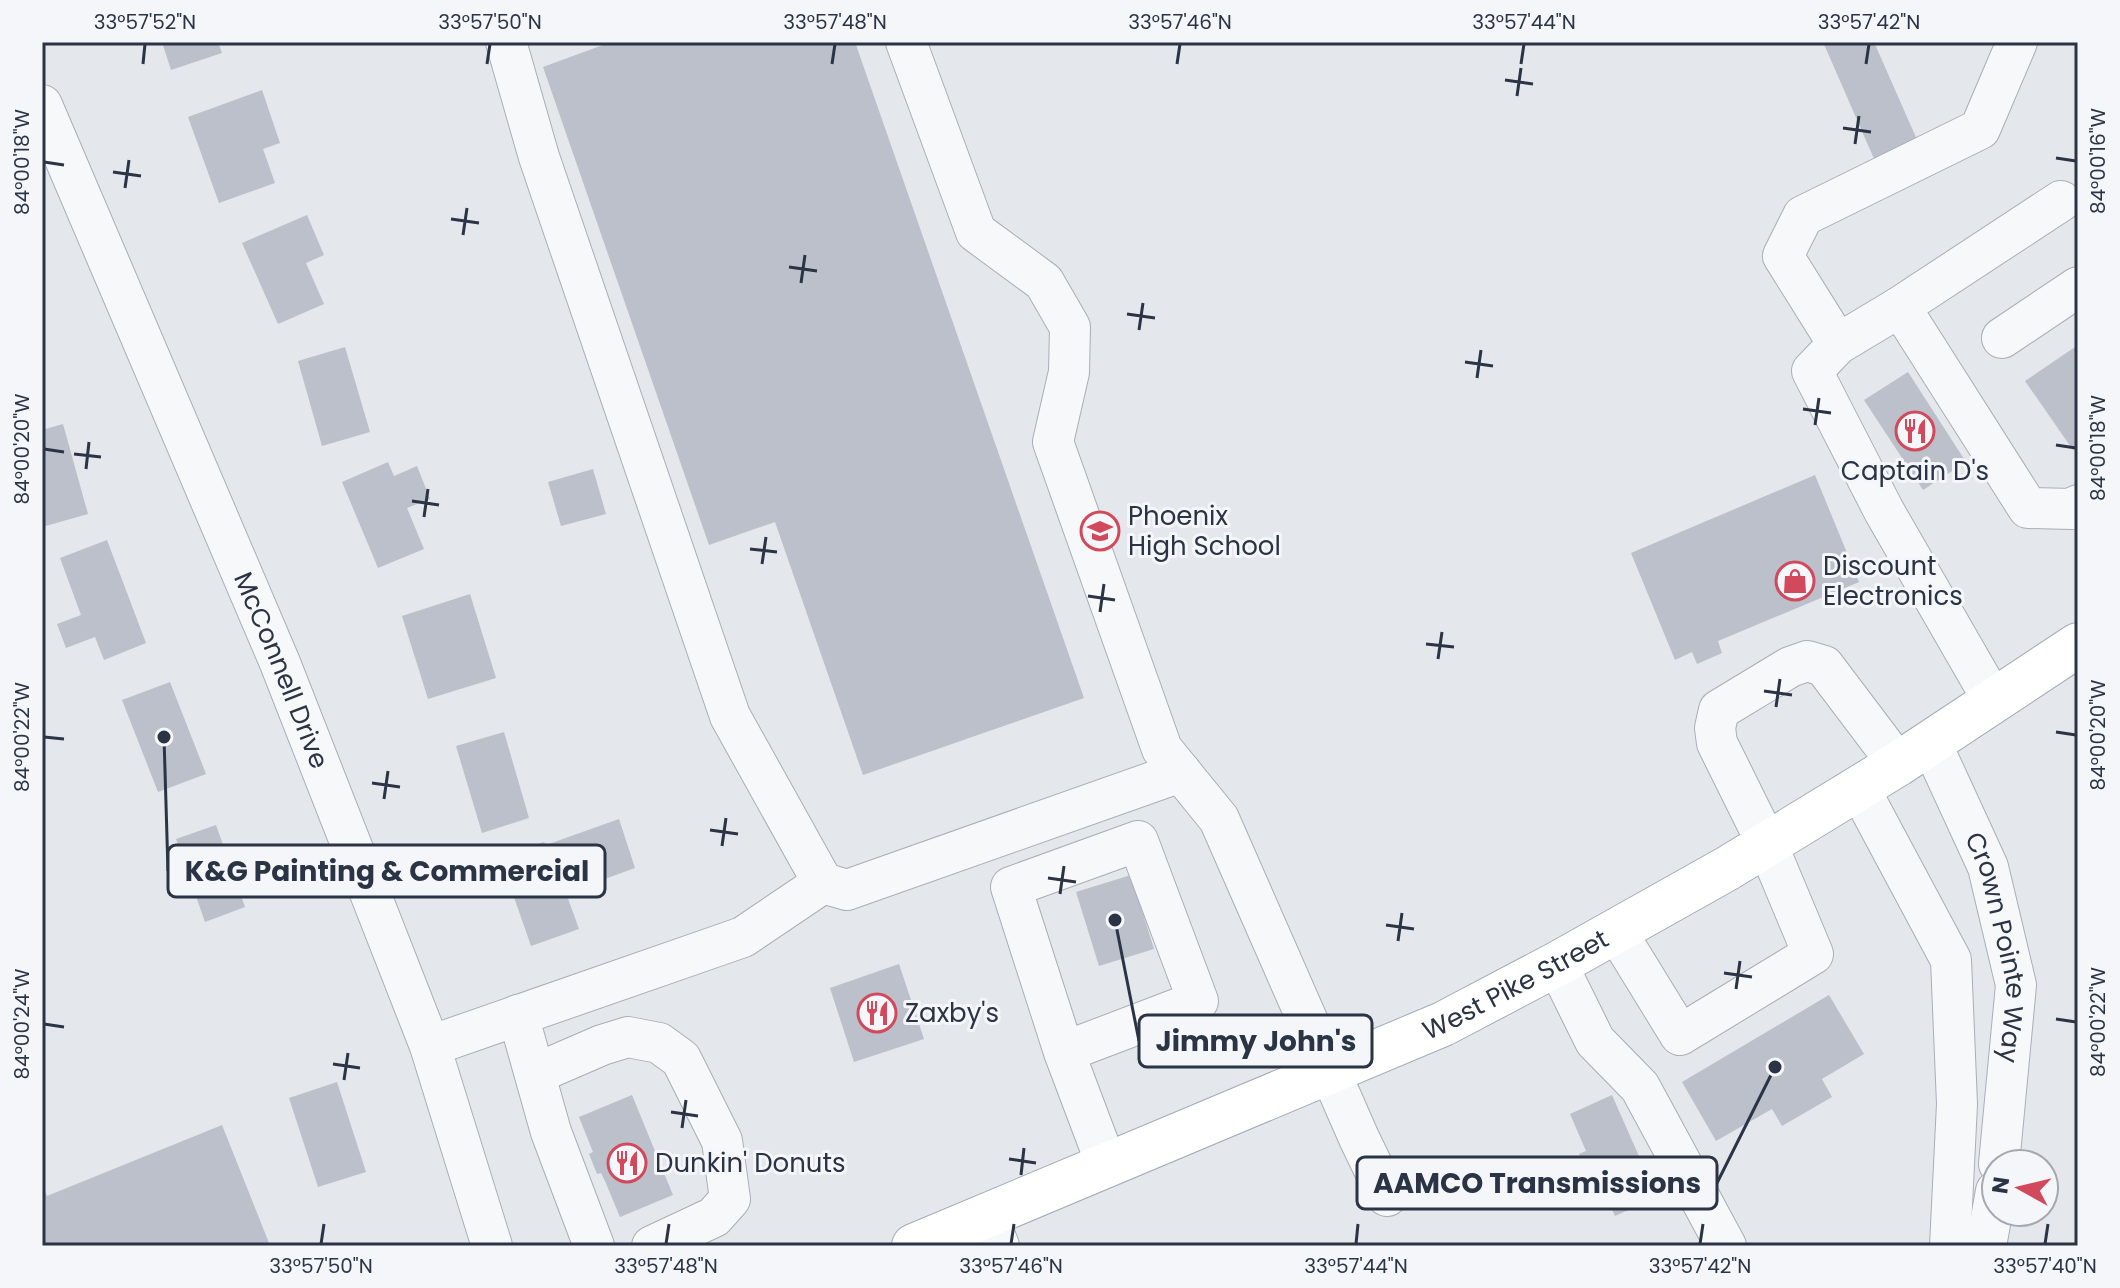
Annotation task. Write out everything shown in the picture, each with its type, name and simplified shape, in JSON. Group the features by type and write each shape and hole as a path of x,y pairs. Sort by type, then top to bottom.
{"main road":[{"name":"West Pike Street","path":"914,1246 993,1231 1107,1166 1443,1024 1557,964 1767,844 1915,753 2078,645"}],"street":[{"path":"506,42 544,172 730,716 823,883 847,890 1181,772"},
{"path":"906,42 976,232 1044,282 1070,327 1069,372 1053,442 1162,749 1219,819 1387,1196"},
{"path":"1838,344 1783,256 1803,216 1980,129 2017,42"},
{"name":"McConnell Drive","path":"42,105 280,663 430,1046 492,1246"},
{"path":"1994,702 1884,511 1812,371 1838,344 2061,201"},
{"path":"2002,338 2078,287"},
{"path":"1898,308 2028,508 2076,511"},
{"name":"Crown Pointe Way","path":"1767,844 1717,743 1715,728 1719,710 1790,667 1807,661 1824,666 1915,753 1988,867 2016,985 2001,1148"},
{"name":"Crown Pointe Way","path":"1859,788 1951,960 1957,1104 1950,1246"},
{"path":"1064,1052 1198,1001 1138,841 1011,887 1064,1052 1107,1166"},
{"path":"1616,931 1680,1035 1813,954 1767,844"},
{"path":"430,1046 743,937 823,883"},
{"path":"1557,964 1595,1041 1640,1087 1726,1246"},
{"path":"518,1015 551,1132 594,1246"},
{"path":"535,1074 628,1037 659,1043 681,1059 722,1141 730,1199 714,1217 669,1242"}],"building":[{"path":"162,42 218,42 222,53 171,70"},
{"path":"611,42 855,42 1084,698 863,775 775,522 709,545 543,67"},
{"path":"1823,42 1874,42 1918,142 1875,161"},
{"path":"262,90 280,143 263,149 275,183 219,203 188,117"},
{"path":"307,215 324,255 306,263 324,304 278,324 242,243"},
{"path":"2078,345 2078,447 2073,450 2025,381"},
{"path":"345,347 370,432 322,446 298,361"},
{"name":"Captain D's","path":"1908,372 1966,462 1923,490 1864,400"},
{"path":"63,424 88,514 42,527 42,430"},
{"path":"388,462 394,476 417,466 430,499 407,508 424,549 378,568 342,482"},
{"path":"593,469 606,514 561,526 548,482"},
{"path":"1815,475 1859,582 1718,641 1722,653 1697,664 1692,652 1675,660 1631,553"},
{"path":"107,540 146,643 104,660 95,637 66,648 57,624 81,615 60,558"},
{"path":"470,594 496,678 428,699 402,616"},
{"path":"170,682 206,774 158,792 122,700"},
{"path":"504,732 529,818 482,833 456,746"},
{"path":"619,819 635,868 566,893 579,929 531,946 500,857 544,842 546,845"},
{"path":"216,825 245,907 205,922 176,839"},
{"path":"1131,875 1154,949 1099,966 1076,892"},
{"name":"Zaxby's","path":"899,964 924,1039 854,1062 830,988"},
{"path":"1829,995 1864,1054 1822,1079 1832,1097 1782,1126 1772,1109 1716,1141 1682,1082"},
{"path":"337,1082 366,1172 318,1187 289,1098"},
{"name":"Dunkin' Donuts","path":"632,1095 673,1195 620,1217 601,1173 597,1174 589,1154 593,1152 579,1117"},
{"path":"1612,1095 1657,1197 1615,1216 1598,1178 1591,1181 1579,1154 1586,1151 1570,1114"},
{"path":"222,1125 269,1243 263,1246 42,1246 42,1184 47,1196"}],"place":[{"name":"Captain D's","path":"1915,431"},
{"name":"Phoenix High School","path":"1100,531"},
{"name":"Discount Electronics","path":"1795,581"},
{"name":"K&G Painting & Commercial","path":"164,737"},
{"name":"Jimmy John's","path":"1115,920"},
{"name":"Zaxby's","path":"877,1013"},
{"name":"AAMCO Transmissions","path":"1775,1067"},
{"name":"Dunkin' Donuts","path":"627,1163"}]}
